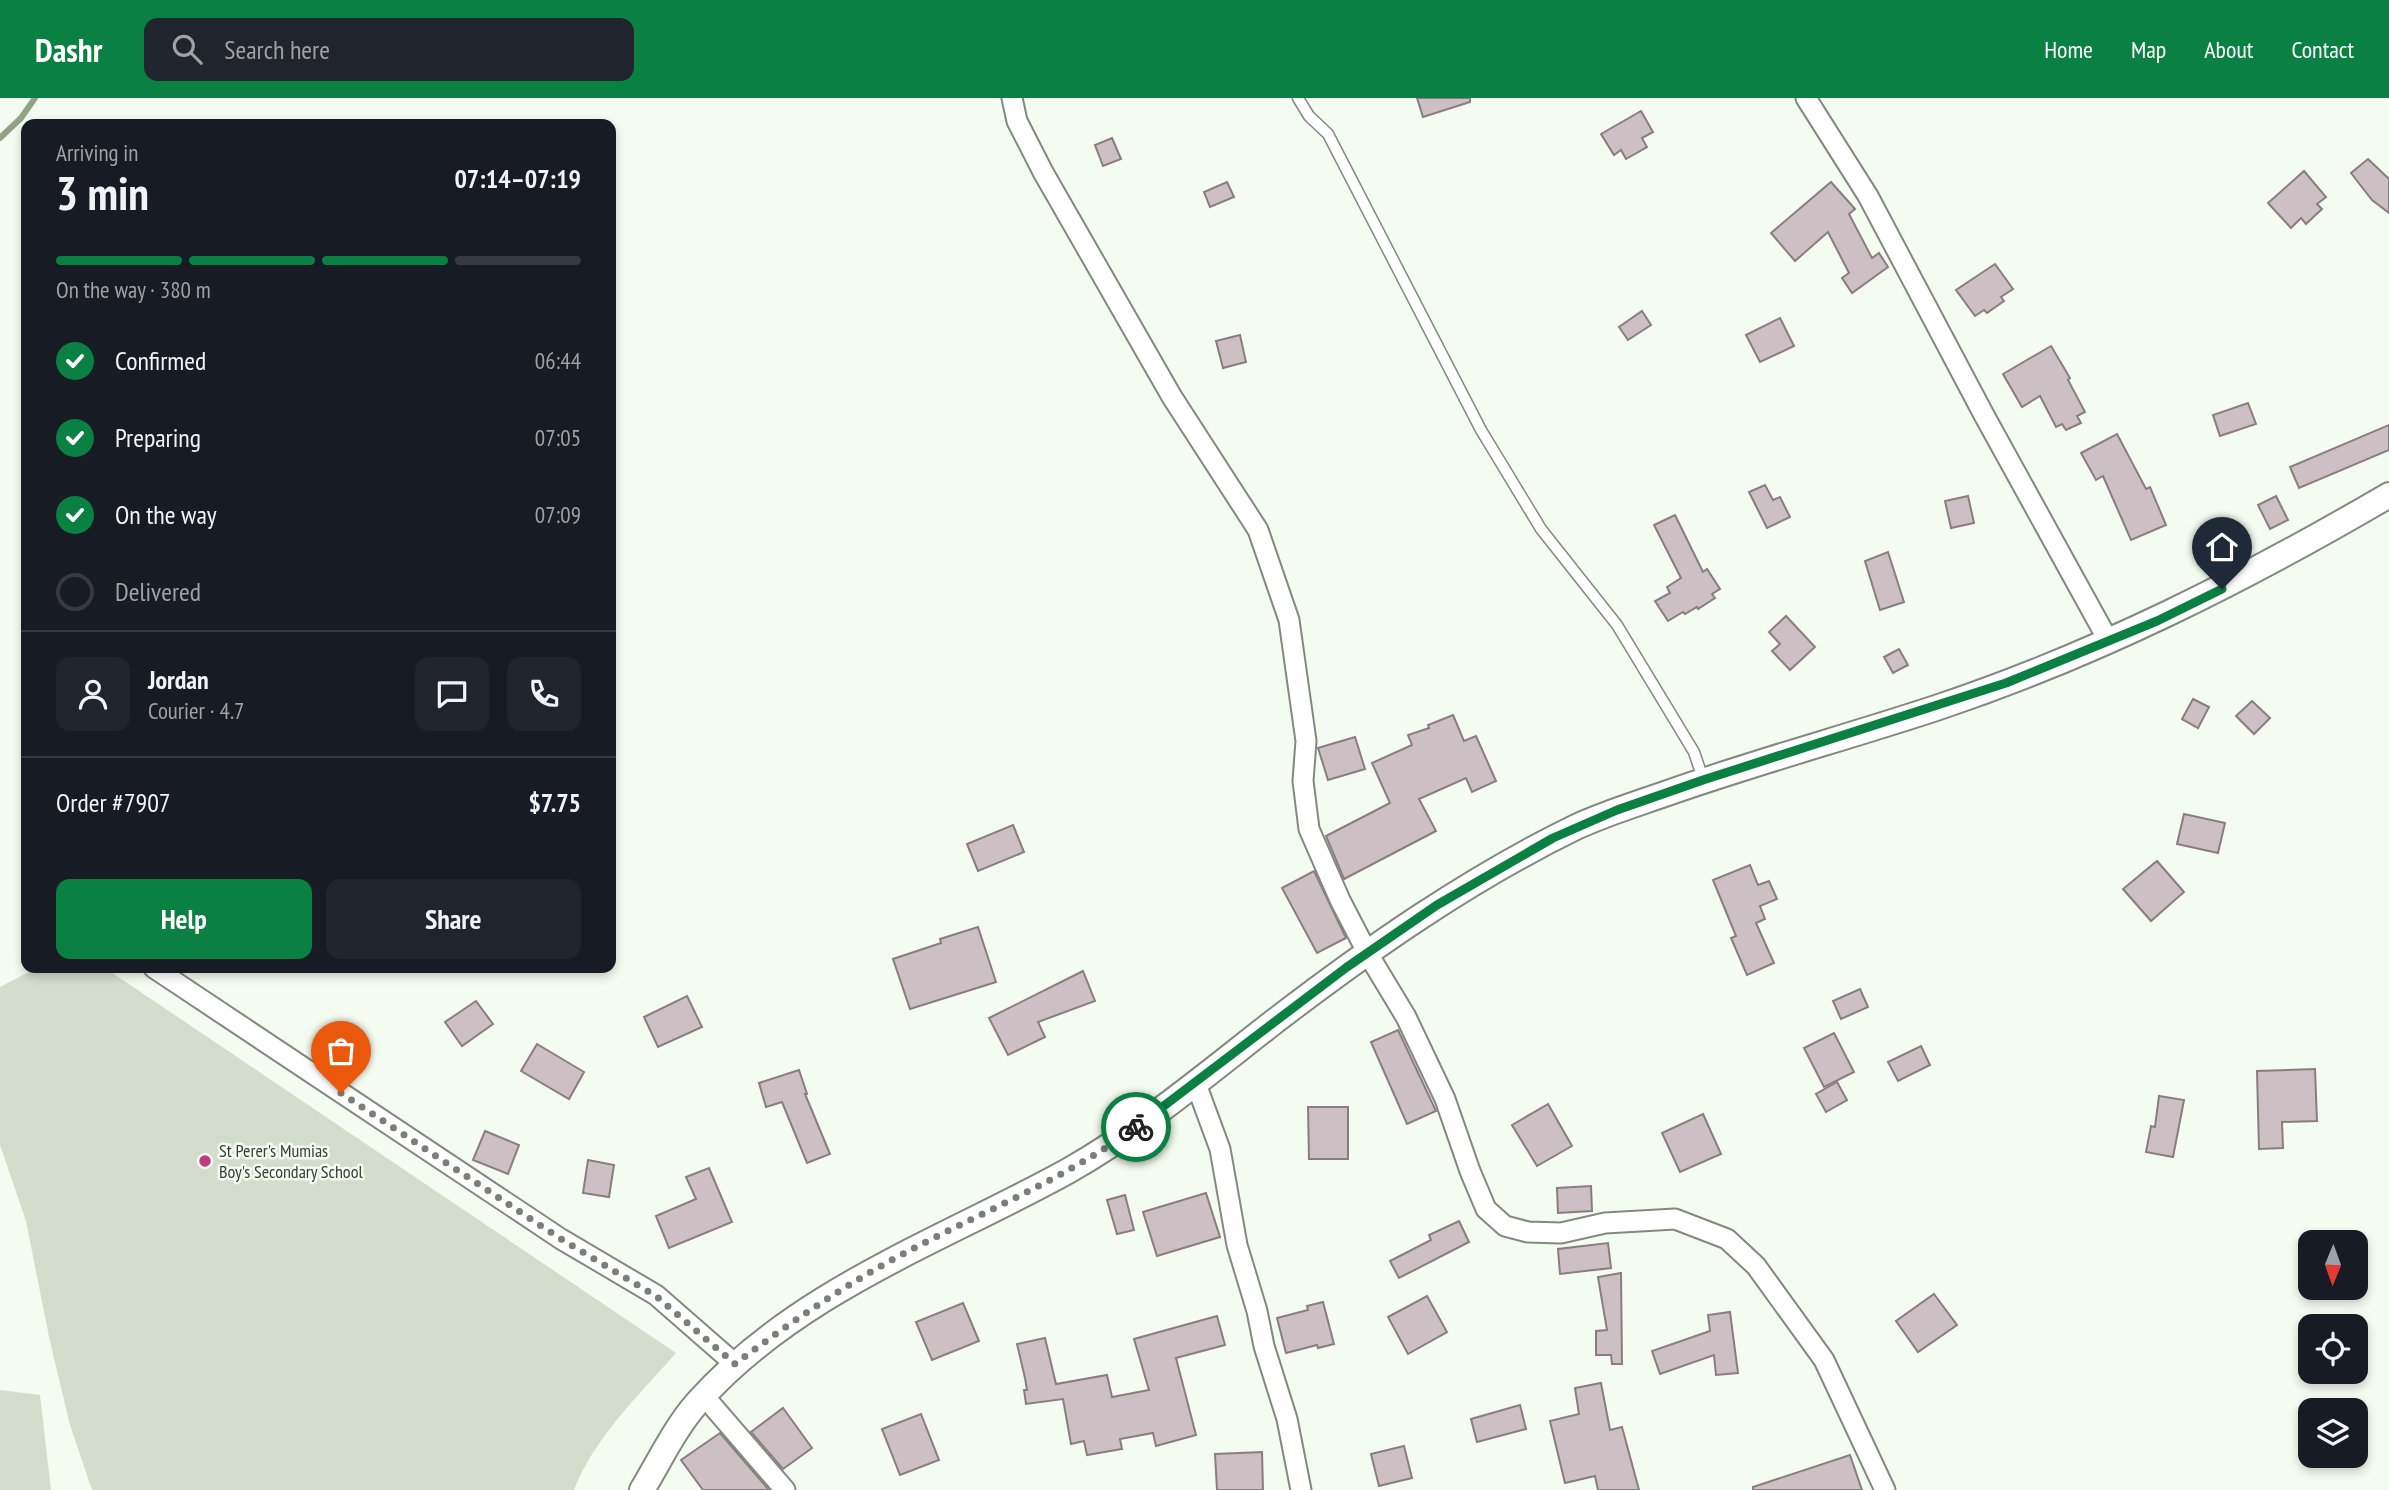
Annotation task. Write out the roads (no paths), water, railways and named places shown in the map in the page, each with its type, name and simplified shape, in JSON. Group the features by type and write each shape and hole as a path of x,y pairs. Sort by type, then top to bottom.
{"street":[{"path":"1012,98 1017,121 1038,162 1151,362 1258,530 1289,620 1306,741 1303,781 1309,829 1340,900 1368,954 1406,1017 1445,1098 1486,1209 1505,1226 1528,1232 1561,1233 1605,1223 1675,1219 1727,1239 1756,1266 1824,1360 1885,1490"},
{"path":"1806,98 1875,208 1984,415 2108,640"},
{"path":"642,1490 692,1408 735,1364 804,1313 898,1256 1069,1170 1129,1132 1196,1084 1347,967 1437,905 1553,838 1617,810 1703,780 2006,683 2157,621 2322,536 2389,495"},
{"path":"162,973 561,1239 656,1296 735,1364"},
{"path":"1196,1084 1220,1149 1237,1245 1287,1419 1301,1490"},
{"path":"704,1396 785,1490"}],"lane":[{"path":"1298,98 1309,116 1328,134 1417,309 1501,464 1541,529 1617,625 1694,752 1703,780"}],"waterway":[{"path":"0,138 21,118 35,98"}],"place":[{"name":"St Perer's Mumias Boy's Secondary School","path":"205,1161"}]}
